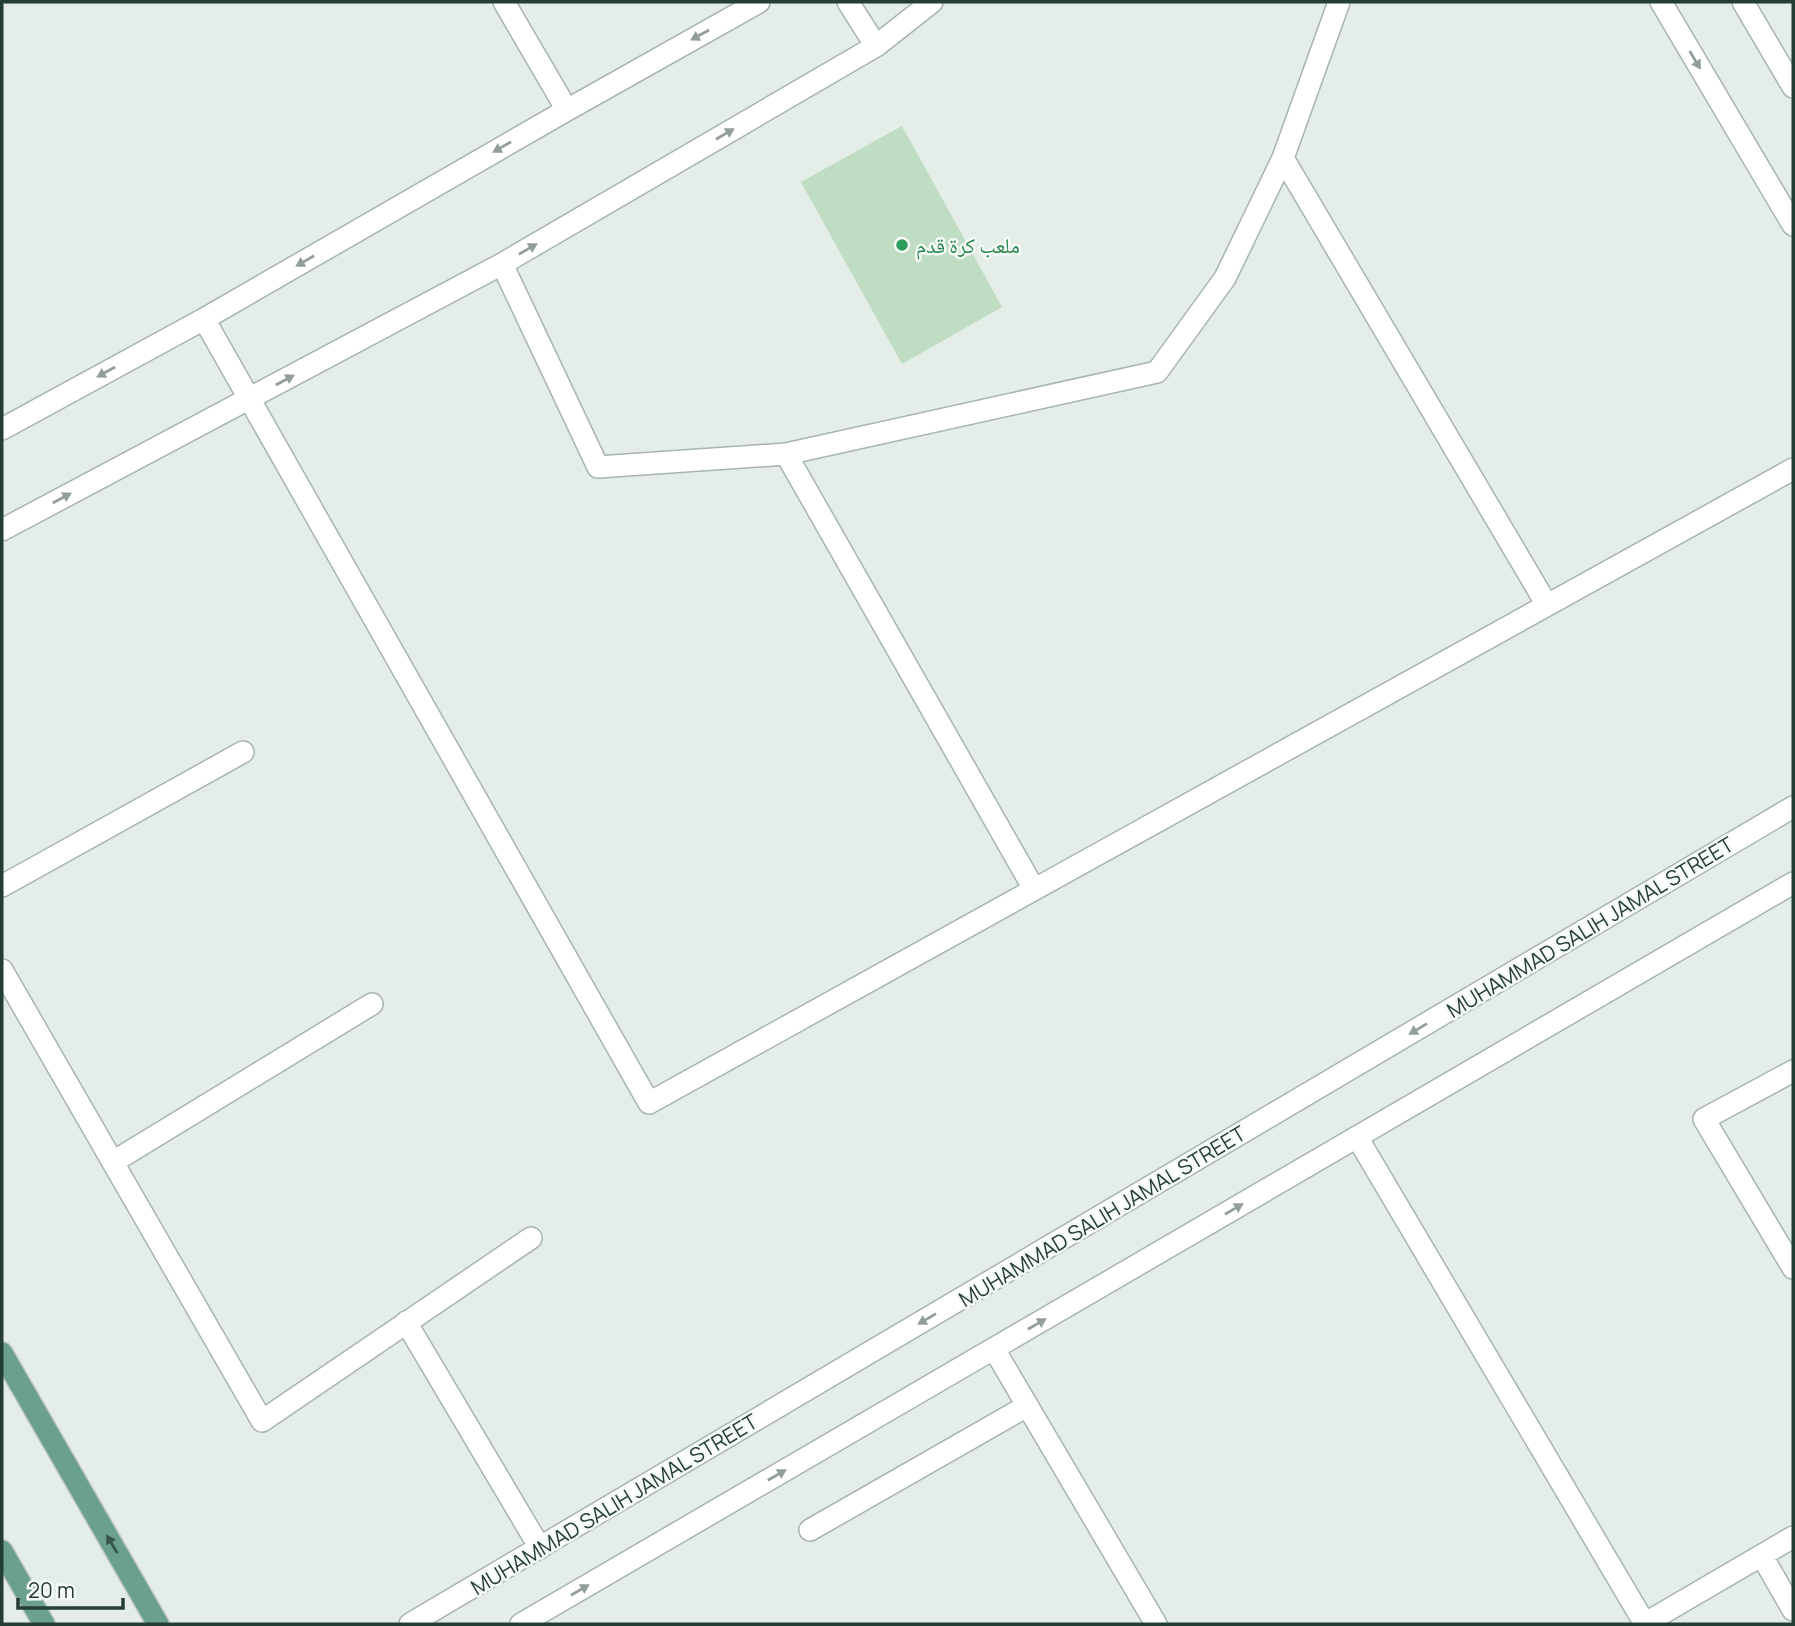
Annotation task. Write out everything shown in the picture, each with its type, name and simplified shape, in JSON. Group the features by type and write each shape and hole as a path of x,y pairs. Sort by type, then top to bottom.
{"main road":[{"path":"2,1353 158,1624"},
{"path":"2,1551 44,1624"}],"street":[{"path":"504,2 567,110"},
{"path":"2,429 204,319 759,2"},
{"path":"848,2 876,46"},
{"path":"2,530 502,264 876,46 932,2"},
{"path":"502,264 598,467 786,454 1157,372 1225,278 1283,158 1339,2"},
{"path":"1661,2 1793,225"},
{"path":"1743,2 1793,87"},
{"path":"1283,158 1547,605"},
{"path":"204,319 649,1102 1793,470"},
{"path":"786,454 1034,889"},
{"path":"2,886 243,752"},
{"name":"MUHAMMAD SALIH JAMAL STREET","path":"410,1624 1793,807"},
{"path":"521,1624 1793,883"},
{"path":"2,970 262,1421 531,1238"},
{"path":"113,1162 372,1004"},
{"path":"1793,1071 1703,1119 1793,1268"},
{"path":"1357,1137 1644,1624 1793,1537"},
{"path":"406,1322 540,1548"},
{"path":"994,1349 1156,1624"},
{"path":"810,1530 1027,1406"},
{"path":"1762,1556 1793,1609"}],"green space":[{"name":"ملعب كرة قدم","path":"902,126 1002,307 902,364 801,182"}],"place":[{"name":"ملعب كرة قدم","path":"902,245"}]}
